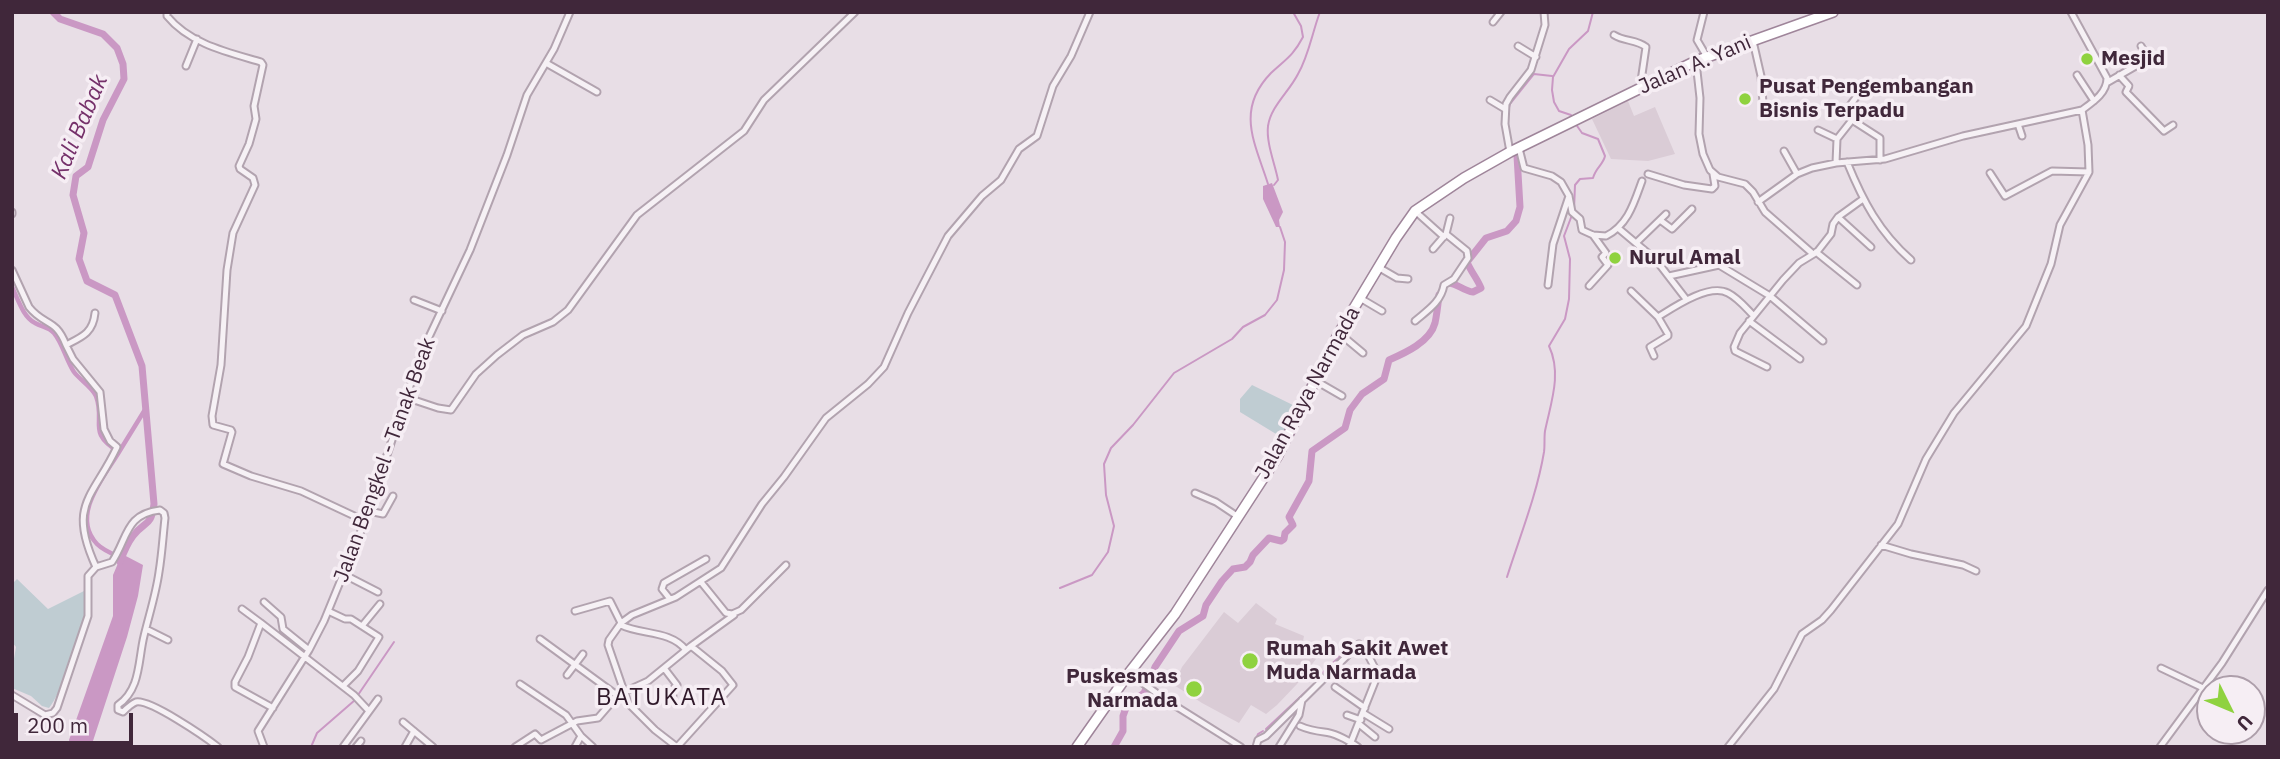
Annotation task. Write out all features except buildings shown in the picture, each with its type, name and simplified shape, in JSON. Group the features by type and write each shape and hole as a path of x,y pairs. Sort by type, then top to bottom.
{"highway":[{"name":"Jalan A. Yani","path":"1561,127 1696,61 1833,12"},
{"name":"Jalan Raya Narmada","path":"1077,747 1175,614 1277,457 1339,333 1415,211 1464,178 1561,127"}],"street":[{"path":"167,12 167,16 178,27 197,39 263,65 254,106 256,119 239,166 253,178 255,185 233,233 227,270 221,365 212,416 213,425 232,432 223,464 251,476 301,491 365,521"},
{"name":"Jalan Bengkel - Tanak Beak","path":"264,747 258,731 305,657 328,611 369,511 420,356 470,250 527,96 570,12"},
{"path":"405,397 451,410 476,374 498,355 523,335 553,322 568,310 636,215 744,131 765,100 855,12"},
{"path":"575,611 610,601 621,624 632,630 659,635 687,647 722,671 733,685 677,747 654,730 632,708 623,692 608,643 621,624 632,615 670,599 721,568 756,513 826,418 868,384 884,367 908,313 948,236 982,196 1001,180 1019,149 1037,136 1054,86 1071,56 1090,12"},
{"path":"1493,22 1501,12"},
{"path":"1544,12 1545,25 1536,57 1529,74 1510,97 1505,109 1504,124 1524,168 1556,178 1569,196 1572,212 1582,230 1593,235 1606,236 1618,228 1632,210 1642,181"},
{"path":"1704,12 1697,40 1707,57"},
{"path":"2071,12 2102,66 2108,82"},
{"path":"1614,34 1646,47 1640,88"},
{"path":"186,65 197,39"},
{"path":"1753,41 1762,76 1763,103"},
{"path":"1518,46 1536,57"},
{"path":"1758,202 1797,174 1836,163 1880,160 1963,136 2082,110 2094,101 2108,82 2146,60 2147,56 2141,46"},
{"path":"1648,174 1685,185 1712,189 1715,186 1699,134 1700,98 1696,61"},
{"path":"546,63 597,92"},
{"path":"2077,75 2094,101"},
{"path":"2119,75 2129,86 2126,92 2164,131 2173,125"},
{"path":"1857,96 1848,108 1851,120 1880,138 1880,160"},
{"path":"1490,100 1505,109"},
{"path":"1728,747 1774,689 1802,634 1831,610 1899,522 1921,470 1948,422 2025,327 2051,264 2060,225 2089,172 2082,110"},
{"path":"1836,163 1837,139 1851,120"},
{"path":"2018,124 2022,136"},
{"path":"1818,130 1837,139"},
{"path":"1784,151 1797,174"},
{"path":"1847,162 1863,199 1883,232 1911,260"},
{"path":"1990,173 2005,196 2052,171 2089,172"},
{"path":"1713,174 1745,184 1765,212 1857,285"},
{"path":"1548,285 1553,244 1569,196"},
{"path":"1767,367 1734,350 1740,333 1792,269 1815,253 1831,234 1838,217 1863,199"},
{"path":"1660,220 1672,229 1692,209"},
{"path":"1415,211 1467,251 1468,258 1454,279 1444,285 1443,293 1436,302 1415,321"},
{"path":"1636,243 1666,214"},
{"path":"1838,217 1871,247"},
{"path":"1433,249 1445,235 1450,218"},
{"path":"1618,228 1656,260 1686,299"},
{"path":"1589,286 1608,265 1602,257 1606,253 1593,235"},
{"path":"1668,276 1718,265 1770,296 1823,341"},
{"path":"1378,267 1397,278 1408,279"},
{"path":"12,270 29,307 59,329 73,359 100,392 104,429 115,451 94,484 83,510 83,525 96,566"},
{"path":"1631,291 1658,317 1668,336 1651,346 1654,356"},
{"path":"1658,317 1686,299 1722,291 1733,296 1754,315"},
{"path":"1360,298 1382,312"},
{"path":"414,300 442,311"},
{"path":"66,345 88,333 95,313"},
{"path":"1749,321 1800,359"},
{"path":"1339,333 1363,353"},
{"path":"1316,381 1342,396"},
{"path":"1195,493 1216,502 1237,516"},
{"path":"369,511 383,514 393,496"},
{"path":"12,695 45,715 53,713 88,616 88,576 96,566 108,564 115,559 128,529 143,514 160,510 165,518 159,570 134,687 129,696 118,705 118,710 122,712 140,702 152,706 218,747"},
{"path":"1881,545 1967,566 1976,571"},
{"path":"670,599 663,589 664,583 706,559"},
{"path":"696,565 726,612 737,612"},
{"path":"515,747 536,734 541,740 573,723 599,718 623,692 648,681 687,647 737,612 786,565"},
{"path":"343,574 378,592"},
{"path":"2213,675 2268,590"},
{"path":"264,602 281,617 283,629 309,650"},
{"path":"362,626 380,604"},
{"path":"242,609 357,697 368,710"},
{"path":"328,611 351,619 379,638 358,671 343,687"},
{"path":"261,623 235,687 273,708"},
{"path":"146,629 168,640"},
{"path":"540,639 575,665 623,692"},
{"path":"1256,747 1258,740 1359,644 1378,674 1350,744"},
{"path":"567,675 583,654"},
{"path":"664,668 677,685 671,692 673,696"},
{"path":"2161,668 2196,685"},
{"path":"1129,673 1241,747"},
{"path":"520,684 573,723 590,745"},
{"path":"1335,687 1390,729"},
{"path":"2160,747 2196,698"},
{"path":"343,747 378,699"},
{"path":"1279,747 1299,715 1302,700"},
{"path":"1347,715 1360,722 1375,737"},
{"path":"402,722 433,747"},
{"path":"1300,726 1315,732 1324,732 1358,747"},
{"path":"405,747 414,731"},
{"path":"575,747 581,736"},
{"path":"205,747 208,740"},
{"path":"356,747 361,741"}],"shaded area":[{"path":"1628,101 1634,116 1655,107 1675,154 1648,161 1611,159 1592,119"},
{"path":"1272,183 1283,212 1279,220 1280,227 1276,227 1263,199 1263,186"},
{"path":"1252,385 1297,407 1281,437 1240,412 1240,399"},
{"path":"122,554 143,565 138,596 91,747 71,747 69,740 113,616 113,575"},
{"path":"17,579 48,609 84,591 85,613 80,634 65,677 49,708 12,688 16,647 12,642 12,584"},
{"name":"Rumah Sakit Awet Muda Narmada","path":"1256,603 1277,619 1275,624 1304,636 1303,641 1312,645 1312,650 1319,655 1277,705 1266,714 1251,705 1239,723 1174,685 1182,667 1224,612 1238,623"}],"waterway":[{"name":"Kali Babak","path":"53,12 60,19 103,34 117,48 123,64 124,79 103,120 88,167 76,176 73,195 84,233 79,259 87,281 115,295 142,366 154,504 149,520 133,536 120,562"},
{"path":"1268,184 1254,141 1251,114 1260,87 1303,37 1301,26 1293,12"},
{"path":"1274,185 1278,180 1268,139 1268,126 1276,106 1302,67 1320,12"},
{"path":"1573,118 1559,111 1554,102 1553,77 1569,49 1588,31 1593,12"},
{"path":"1508,111 1510,104 1534,74 1552,76"},
{"path":"1574,210 1575,185 1580,179 1593,178 1605,156 1598,139 1582,133 1575,123"},
{"path":"1447,283 1473,292 1481,288 1467,262 1486,238 1507,231 1516,221 1520,207 1517,156"},
{"path":"1507,577 1533,499 1544,452 1555,378 1549,346 1565,319 1569,299 1570,259 1564,236 1572,215"},
{"path":"1060,588 1092,575 1108,552 1114,526 1106,495 1104,464 1111,448 1174,373 1232,339 1243,327 1265,315 1277,300 1284,270 1285,242 1280,227"},
{"path":"12,287 27,317 54,333 74,372 96,396 100,433 103,439 119,452 92,497 87,521 97,544 122,558"},
{"path":"1114,747 1123,731 1123,716 1127,705 1144,693 1155,667 1179,631 1203,616 1206,605 1233,569 1245,567 1269,538 1281,541 1284,539 1285,533 1293,525 1289,517 1309,481 1312,451 1345,428 1350,410 1362,394 1384,379 1389,360 1416,346 1428,336 1435,323 1439,295"},
{"path":"119,452 146,408"},
{"path":"358,695 394,642"},
{"path":"1266,729 1346,651"},
{"path":"311,747 317,733 355,700"},
{"path":"1256,739 1263,731"}],"place":[{"name":"Mesjid","path":"2087,59"},
{"name":"Pusat Pengembangan Bisnis Terpadu","path":"1745,99"},
{"name":"Nurul Amal","path":"1615,258"},
{"name":"Rumah Sakit Awet Muda Narmada","path":"1250,661"},
{"name":"Puskesmas Narmada","path":"1194,689"}],"district":[{"name":"BATUKATA","path":"662,698"}]}
